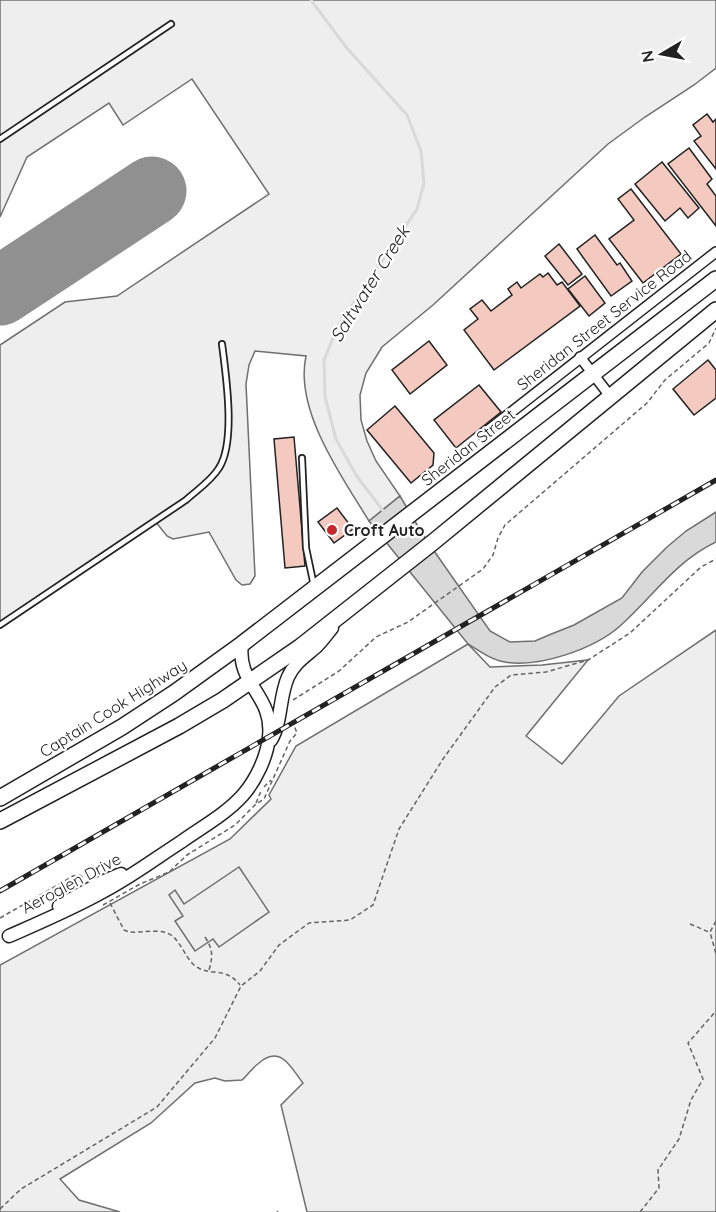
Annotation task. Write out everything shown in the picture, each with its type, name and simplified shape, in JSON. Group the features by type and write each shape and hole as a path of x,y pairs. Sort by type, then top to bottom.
{"highway":[{"name":"Sheridan Street","path":"242,644 716,279"},
{"path":"0,821 149,744 250,682 341,616 716,310"},
{"name":"Captain Cook Highway","path":"0,798 122,727 242,644"}],"street":[{"name":"Sheridan Street Service Road","path":"482,435 716,252"},
{"path":"580,357 610,396"},
{"name":"Aeroglen Drive","path":"266,749 276,732 282,696 294,666 316,647 341,616"},
{"name":"Aeroglen Drive","path":"4,938 89,888 150,862 232,806 251,784 260,768 269,736 266,708 250,682 241,661 242,644"}],"lane":[{"path":"0,139 171,24"},
{"path":"0,625 186,500 212,478 228,448 227,385 222,344"},
{"path":"302,458 306,548 315,588"}],"path":[{"path":"290,706 293,700 339,671 376,637 408,622 483,569 491,560 501,531 512,518 647,404 665,380 709,343 716,328"},
{"path":"0,1209 21,1189 157,1107 215,1038 241,986 260,970 279,945 309,923 350,920 373,905 399,829 443,759 495,687 511,675 546,672 588,660 630,633 701,567 716,559"},
{"path":"99,904 110,903 140,884 170,872 187,855 234,825 264,799 290,741 297,733 290,716"},
{"path":"256,804 264,786 272,779"},
{"path":"0,918 73,876 80,875 87,884"},
{"path":"110,903 124,930 129,933 166,933 174,937 196,967 226,974 236,979 241,986"},
{"path":"716,921 710,932 716,954"},
{"path":"690,924 710,932"},
{"path":"205,937 212,948 209,971"},
{"path":"640,1212 659,1188 658,1170 679,1139 691,1100 703,1079 688,1043 716,1011"}],"shaded area":[{"path":"0,0 716,0 716,68 608,144 433,305 382,347 366,373 360,395 361,420 376,461 400,496 369,521 334,464 314,420 307,398 304,377 306,356 255,351 249,365 246,384 255,576 250,584 242,585 236,580 209,532 173,539 167,536 155,521 0,625 0,345 65,302 117,296 269,194 192,79 123,125 109,103 27,157 0,217"},
{"path":"400,496 425,538 490,631 510,642 535,641 574,625 622,598 642,572 667,547 686,531 716,512 716,542 701,550 676,570 620,626 596,642 549,659 534,662 505,662 490,657 468,644 369,521"},
{"path":"716,630 716,1212 307,1212 281,1105 303,1083 285,1060 273,1056 259,1063 242,1080 225,1081 215,1078 195,1083 151,1123 60,1179 79,1200 120,1212 0,1212 0,965 230,839 271,799 269,795 296,746 468,644 490,667 588,660 526,736 562,764 619,696"},
{"path":"239,867 269,912 219,947 213,939 195,951 175,921 183,916 169,895 175,890 184,904"}],"building":[{"path":"707,114 713,122 716,119 716,169 694,141 701,136 693,125"},
{"path":"689,148 712,179 707,184 716,196 716,226 668,164"},
{"path":"662,162 699,208 688,218 680,208 665,221 635,184"},
{"path":"631,189 681,254 643,283 609,239 634,220 618,199"},
{"path":"595,235 617,265 620,263 632,281 611,296 577,249"},
{"path":"559,244 582,274 568,285 545,256"},
{"path":"548,273 557,285 562,282 580,306 494,370 464,330 478,319 470,309 482,300 491,311 512,295 508,289 517,282 521,288 540,274 543,277"},
{"path":"585,276 605,303 589,316 568,289"},
{"path":"429,341 447,365 410,394 392,370"},
{"path":"708,360 716,370 716,398 694,415 673,389"},
{"path":"479,385 501,412 456,448 434,420"},
{"path":"395,406 434,453 433,465 411,483 367,430"},
{"path":"294,437 305,566 285,568 274,439"},
{"path":"337,508 353,529 334,543 318,522"}],"waterway":[{"name":"Saltwater Creek","path":"311,0 346,47 407,115 421,151 424,183 417,209 338,326 324,360 325,397 336,439 356,475 384,512"}],"runway":[{"path":"0,291 152,191"}],"railway":[{"path":"0,891 716,480"}],"place":[{"name":"Croft Auto","path":"332,530"}]}
